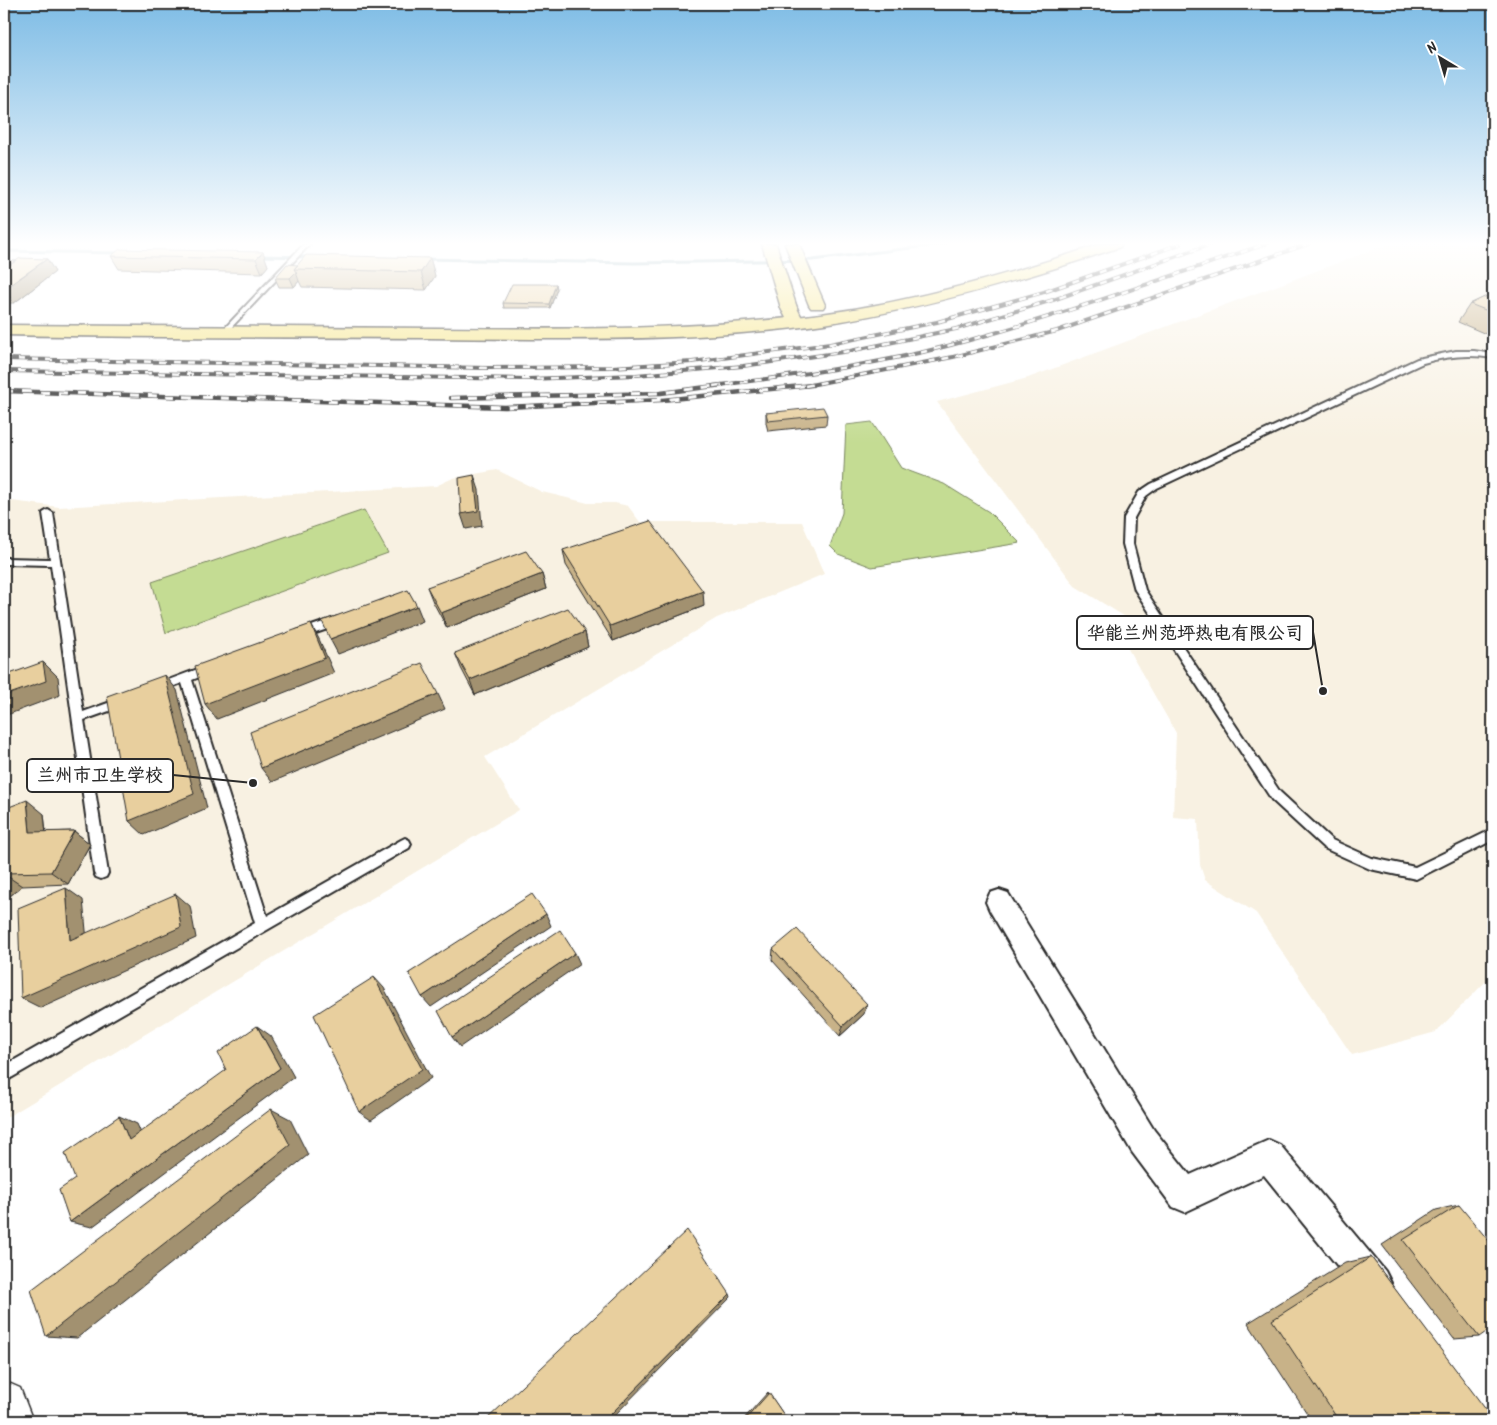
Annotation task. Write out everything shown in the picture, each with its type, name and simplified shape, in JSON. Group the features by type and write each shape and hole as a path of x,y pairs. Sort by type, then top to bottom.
{"main road":[{"path":"790,310 792,315"},
{"path":"4,315 595,320 724,315 792,315 803,310"},
{"path":"4,330 593,334 730,329 792,315 831,310"},
{"path":"4,1404 10,1421"}],"street":[{"path":"999,902 1143,1141 1185,1195 1269,1156 1393,1308"}],"lane":[{"path":"226,331 244,310"},
{"path":"1493,356 1480,353 1451,353 1420,361 1154,486 1142,494 1129,518 1128,544 1140,590 1276,796 1328,844 1370,863 1416,873 1493,834"},
{"path":"48,513 101,873"},
{"path":"4,561 55,562"},
{"path":"286,640 350,616"},
{"path":"150,691 222,664"},
{"path":"186,678 263,926"},
{"path":"78,718 132,698"},
{"path":"4,1074 405,844"}],"shaded area":[{"path":"1210,310 1493,310 1493,974 1436,1032 1352,1055 1256,913 1205,880 1200,865 1198,819 1173,817 1176,733 1128,649 1127,618 1075,586 937,402 1028,378"},
{"path":"497,470 542,492 588,503 615,503 628,506 640,522 802,522 824,574 717,618 485,757 519,810 4,1119 4,500 59,507 436,486 453,478"}],"green space":[{"path":"872,422 901,468 944,484 989,512 1020,543 872,567 838,554 830,546 842,513 846,425"},
{"path":"364,510 388,553 166,633 152,582"}],"building":[{"path":"823,407 827,415 768,421 766,413"},
{"path":"474,475 478,511 461,514 459,478"},
{"path":"650,521 703,591 610,626 563,550"},
{"path":"526,551 542,574 441,613 427,587"},
{"path":"408,590 417,606 330,639 322,621"},
{"path":"568,608 585,632 470,680 455,653"},
{"path":"311,624 325,658 205,704 195,666"},
{"path":"43,662 46,681 4,696 4,676"},
{"path":"422,663 438,694 261,768 250,732"},
{"path":"165,675 194,794 129,821 107,696"},
{"path":"27,800 30,832 74,831 51,872 4,873 4,809"},
{"path":"66,888 70,940 176,894 181,927 21,998 18,908"},
{"path":"532,894 546,914 422,997 409,973"},
{"path":"797,929 867,1004 843,1026 773,949"},
{"path":"560,930 575,953 452,1037 438,1011"},
{"path":"374,977 422,1069 359,1112 314,1015"},
{"path":"257,1026 280,1068 70,1222 59,1190 75,1179 65,1153 119,1116 129,1140 226,1070 218,1053"},
{"path":"271,1109 290,1145 46,1336 31,1290"},
{"path":"1459,1205 1493,1246 1493,1327 1479,1337 1403,1240"},
{"path":"687,1230 730,1294 604,1421 485,1421"},
{"path":"1371,1257 1493,1421 1339,1421 1272,1320"},
{"path":"769,1393 788,1421 744,1421"}],"railway":[{"path":"4,359 488,368 612,367 692,362 830,344 937,322 978,310"},
{"path":"4,371 528,379 636,375 743,366 850,351 956,329 1018,310"},
{"path":"713,386 792,376 923,352 1010,329 1068,310"},
{"path":"808,385 953,357 1057,331 1116,310"},
{"path":"451,398 661,393 722,385"},
{"path":"4,391 505,407 662,400 808,385"}],"place":[{"name":"华能兰州范坪热电有限公司","path":"1323,691"},
{"name":"兰州市卫生学校","path":"253,783"}]}
